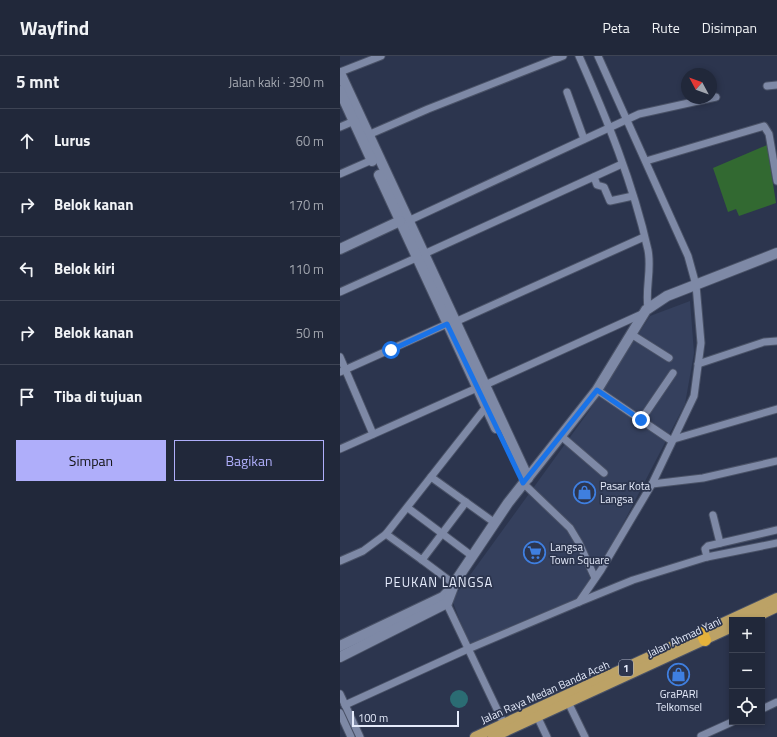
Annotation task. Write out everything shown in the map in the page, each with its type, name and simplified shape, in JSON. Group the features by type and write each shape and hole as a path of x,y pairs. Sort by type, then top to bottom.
{"main road":[{"path":"340,73 351,105 354,121 372,160 380,171"},
{"path":"340,91 351,105 368,135 380,171 527,484"},
{"path":"340,249 404,221"},
{"path":"340,646 387,628 445,600 472,556 495,523 527,484 597,390 645,311 667,296 777,253"},
{"path":"481,387 486,407 527,484"},
{"name":"Jalan Raya Medan Banda Aceh","path":"475,737 505,727 704,636 777,598"},
{"path":"755,617 777,607"},
{"path":"340,657 387,628"},
{"name":"Jalan Ahmad Yani","path":"492,737 505,727 537,716 704,636 729,628"}],"street":[{"path":"340,73 381,56"},
{"path":"368,135 428,109 563,56"},
{"path":"340,449 481,387 645,311 650,273 644,237 633,196 610,127 579,56"},
{"path":"579,602 652,484 694,396 700,343 696,285 688,256 598,56"},
{"path":"767,86 777,85"},
{"path":"567,92 584,139"},
{"path":"404,221 627,119 666,106 681,103"},
{"path":"340,127 354,121"},
{"path":"646,161 764,126 769,134 777,181"},
{"path":"340,174 372,160"},
{"path":"340,292 622,164"},
{"path":"594,176 597,185 604,187 610,201 633,196"},
{"path":"343,371 644,237"},
{"path":"630,334 669,358"},
{"path":"698,364 764,342 777,341"},
{"path":"340,357 343,371 372,434"},
{"path":"641,420 673,373"},
{"path":"597,390 673,440 777,409"},
{"path":"340,562 371,546 386,534 408,508 486,407"},
{"path":"562,436 604,473"},
{"path":"652,484 703,478 777,461"},
{"path":"431,477 495,523"},
{"path":"527,484 570,528 579,543 595,578"},
{"path":"422,560 466,502"},
{"path":"408,508 472,556"},
{"path":"713,515 720,543"},
{"path":"707,557 706,547 777,530"},
{"path":"386,534 454,585"},
{"path":"345,705 468,649 633,580 707,557 777,543"},
{"path":"445,600 505,727"},
{"path":"340,694 360,737"},
{"path":"568,702 585,737"},
{"path":"765,708 777,702"},
{"path":"340,713 351,737"},
{"path":"537,716 547,737"},
{"path":"701,736 729,723"}],"shaded area":[{"name":"Pasar Kota Langsa","path":"690,301 694,353 685,404 598,572 578,598 469,644 452,600 589,411 650,316"},
{"path":"455,690 463,690 468,695 466,706 463,708 455,708 450,703 450,695"}],"green space":[{"path":"767,145 776,203 739,216 736,209 728,212 713,168"}],"place":[{"name":"Pasar Kota Langsa","path":"585,492"},
{"name":"Langsa Town Square","path":"535,553"},
{"name":"GraPARI Telkomsel","path":"679,674"}],"district":[{"name":"PEUKAN LANGSA","path":"439,582"}],"route":[{"path":"391,350 447,324 523,483 554,447 597,390 641,420"}]}
